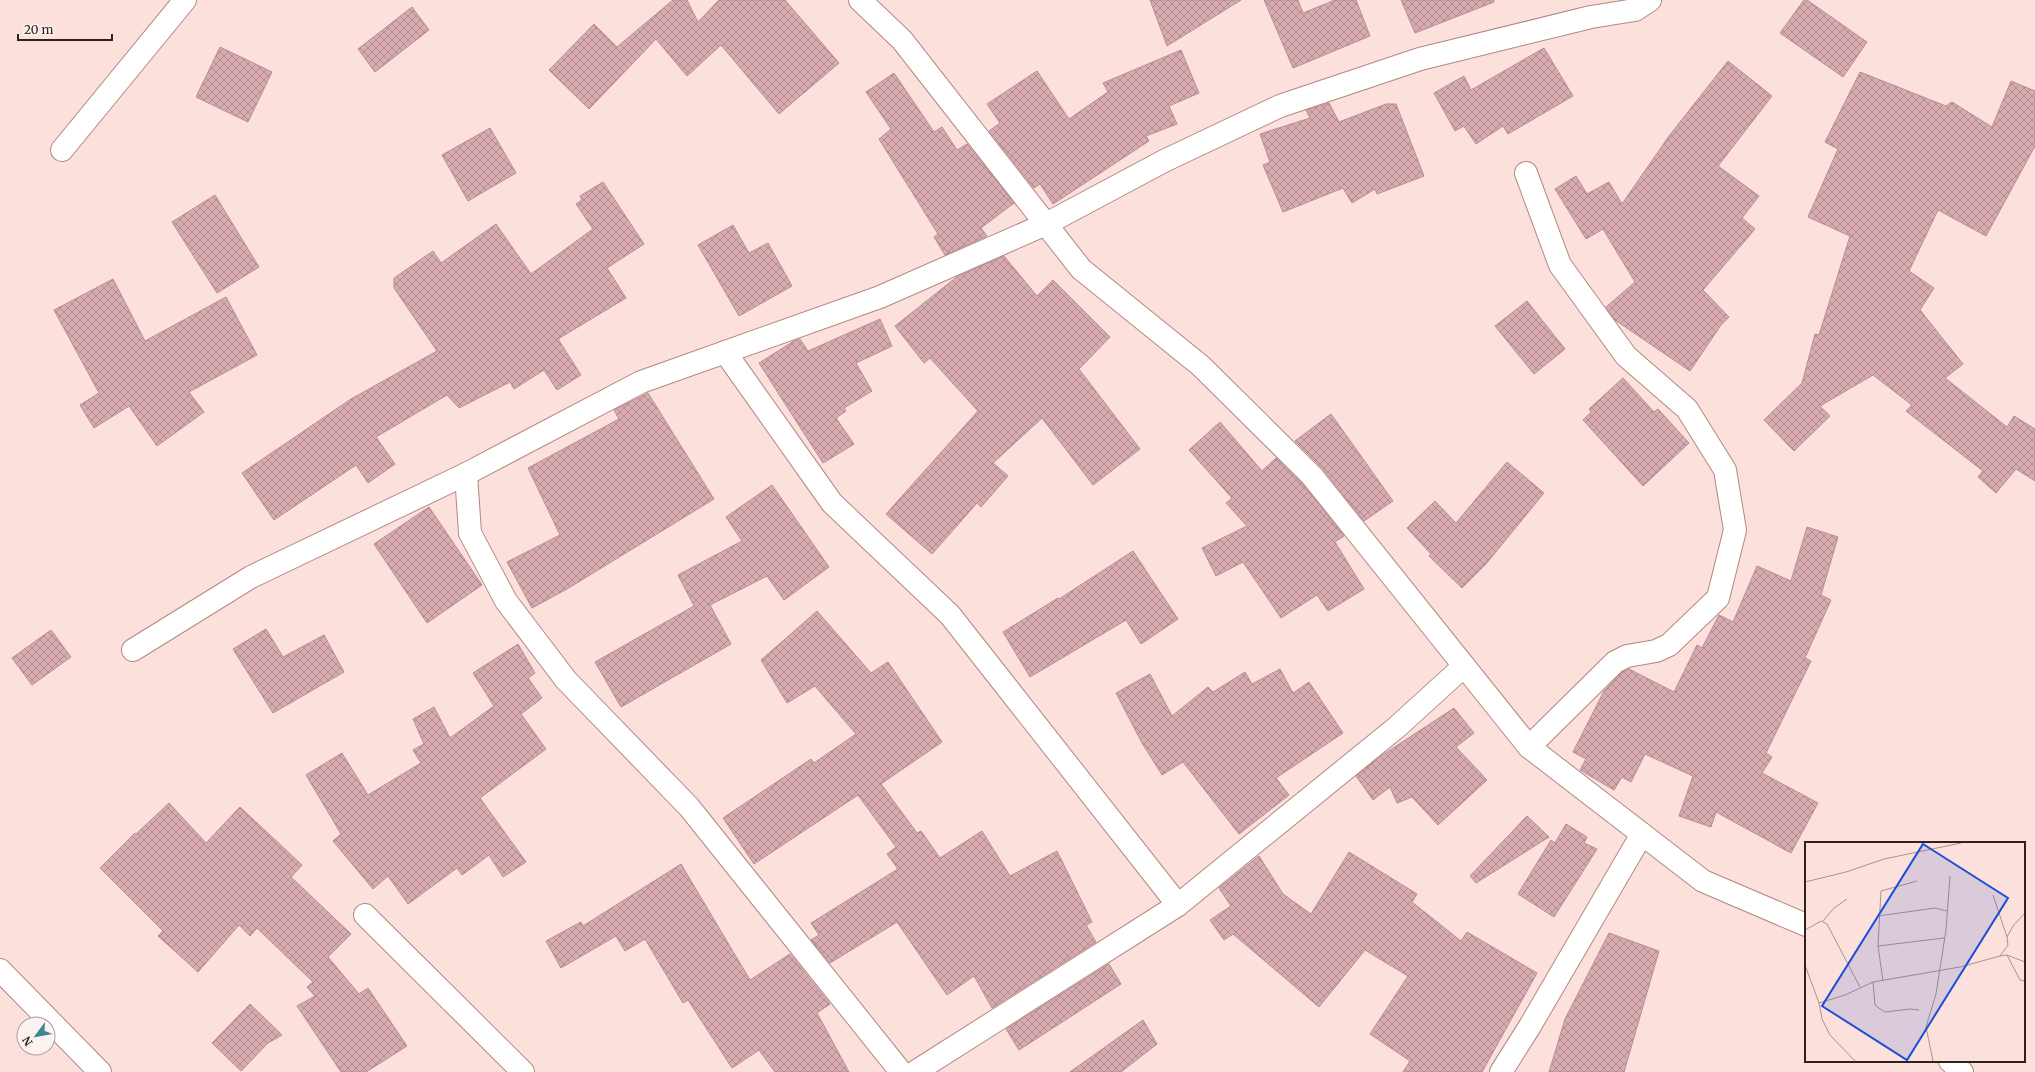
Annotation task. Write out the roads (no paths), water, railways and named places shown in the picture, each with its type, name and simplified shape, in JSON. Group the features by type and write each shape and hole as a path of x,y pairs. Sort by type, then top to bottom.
{"street":[{"path":"62,150 185,0"},
{"path":"860,0 902,40 1081,269 1201,366 1312,476 1529,747 1703,881 1805,925"},
{"path":"133,650 251,577 466,474 641,382 880,296 1046,224 1164,160 1280,106 1420,58 1591,16 1635,10 1650,0"},
{"path":"1526,173 1560,265 1626,356 1687,409 1725,470 1735,530 1718,598 1668,645 1656,650 1627,656 1615,662 1529,747"},
{"path":"725,352 832,503 950,615 1178,905"},
{"path":"466,474 470,533 506,601 566,680 688,807 901,1072"},
{"path":"915,1072 1178,905 1397,727 1464,666"},
{"path":"1501,1072 1530,1026 1642,834"},
{"path":"365,916 524,1072"},
{"path":"0,970 100,1072"},
{"path":"1951,1062 1962,1072"}]}
